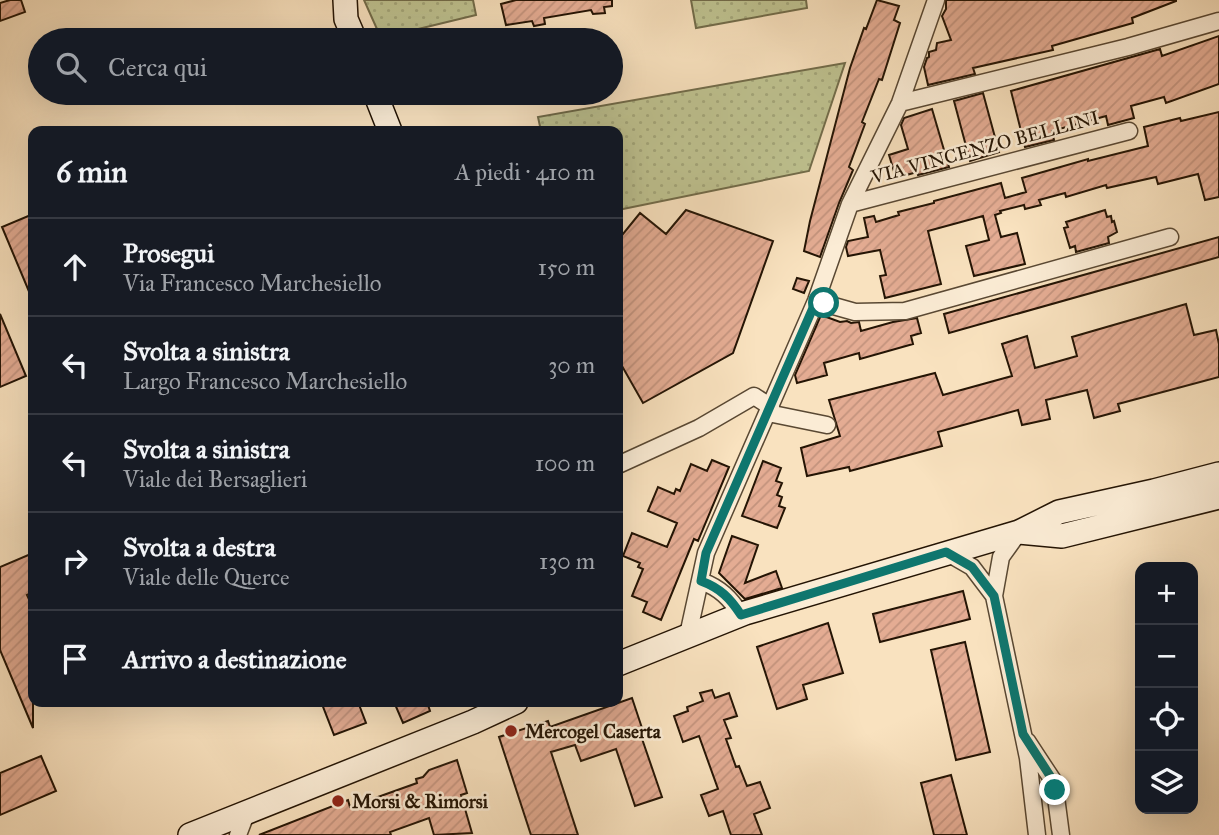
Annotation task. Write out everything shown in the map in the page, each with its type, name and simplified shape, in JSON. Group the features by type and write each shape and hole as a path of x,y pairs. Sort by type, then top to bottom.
{"main road":[{"path":"332,0 346,9 352,28"},
{"path":"380,105 388,126"},
{"path":"623,662 741,615 1019,532 1059,512 1219,474"},
{"path":"1019,532 1062,536 1219,497"},
{"path":"204,833 242,824 508,707"}],"street":[{"path":"688,635 706,553 771,412 816,301 850,204 900,103 936,0"},
{"path":"900,103 1128,47 1219,21"},
{"name":"VIA VINCENZO BELLINI","path":"850,204 1129,131"},
{"path":"816,301 855,312 905,311 1170,237"},
{"path":"623,463 699,428 754,396 771,412 827,425"},
{"path":"1019,532 1001,557 994,596 1023,734 1037,835"},
{"path":"946,552 972,567 994,596"},
{"path":"701,581 716,586 732,600 741,615"},
{"path":"1023,734 1054,782 1061,835"}],"green space":[{"path":"364,0 473,0 476,15 422,28 377,28"},
{"path":"691,0 806,0 807,8 696,28"},
{"path":"845,63 809,171 623,209 623,126 540,126 538,117 606,105 623,105 623,102"}],"building":[{"path":"21,0 25,12 0,21 0,3"},
{"path":"516,0 612,0 612,6 604,7 605,13 593,14 591,10 544,18 545,24 534,26 532,21 506,25 501,4"},
{"path":"877,0 899,6 894,20 900,23 882,80 879,79 862,122 865,124 849,167 853,170 820,257 804,251 810,221 850,68"},
{"path":"946,0 1176,1 1132,18 1133,23 1052,46 1053,50 973,68 975,74 928,85 924,67 929,52 936,50 937,43 951,40 942,16 946,9"},
{"path":"1219,36 1219,84 1166,103 1164,97 1131,106 1134,118 1108,125 1106,116 1052,131 1054,140 1025,147 1011,91 1160,49 1162,56"},
{"path":"983,93 999,152 970,161 954,101"},
{"path":"932,109 949,167 896,178 889,155 908,149 901,125 904,118"},
{"path":"1219,112 1219,197 1205,200 1198,174 1158,184 1156,177 1107,188 1106,185 1066,197 1065,193 1039,200 1041,205 1025,209 1024,205 1000,211 1001,213 995,215 1001,237 1017,233 1025,264 974,276 966,246 989,240 983,216 928,231 941,284 885,298 880,276 886,275 880,250 848,256 848,241 868,237 864,218 874,216 876,222 899,215 898,212 1001,183 1005,198 1026,192 1022,178 1088,159 1148,146 1144,127"},
{"path":"686,210 773,241 733,353 643,403 623,368 623,234 640,213 666,234"},
{"path":"1105,210 1107,217 1111,216 1112,222 1114,221 1117,232 1108,237 1109,243 1076,252 1075,246 1070,248 1064,228 1068,227 1066,222"},
{"path":"28,216 28,289 2,227"},
{"path":"1219,237 1219,257 949,333 944,314"},
{"path":"797,278 809,281 804,293 793,289"},
{"path":"1186,304 1194,335 1216,330 1219,344 1219,377 1118,404 1120,411 1094,418 1087,390 1046,400 1050,419 1022,425 1018,410 938,432 942,446 850,471 849,467 807,476 801,448 840,436 829,400 935,373 943,395 1012,376 1002,344 1027,336 1035,368 1077,356 1072,337"},
{"path":"0,314 26,376 0,387"},
{"path":"821,315 840,322 859,322 861,331 917,318 921,333 911,336 913,344 860,359 859,353 824,363 827,375 797,383 795,375"},
{"path":"712,460 729,467 698,541 694,539 661,620 643,612 647,602 632,596 643,569 638,567 640,563 623,556 632,533 667,547 677,523 648,511 658,487 674,494 676,489 680,491 691,464 707,471"},
{"path":"763,461 781,468 776,481 782,483 777,495 782,497 779,506 785,508 777,528 742,516"},
{"path":"732,536 758,545 745,583 776,571 782,588 745,599 719,573"},
{"path":"28,555 28,707 33,707 33,728 0,650 0,567"},
{"path":"963,591 970,619 880,642 873,614"},
{"path":"828,623 843,673 803,685 807,699 777,709 757,647"},
{"path":"965,642 990,752 956,760 931,650"},
{"path":"712,690 715,698 729,693 737,716 724,720 731,738 726,739 736,767 739,766 747,786 760,782 770,808 754,814 762,835 731,835 723,811 709,816 701,795 718,789 699,736 683,742 674,716 703,701 700,693"},
{"path":"632,698 642,728 639,730 662,797 635,806 616,749 581,761 575,745 551,752 578,835 531,835 499,737 548,721 550,727 607,707 623,707 623,701"},
{"path":"323,707 360,707 366,723 334,735"},
{"path":"396,707 429,707 430,711 403,723"},
{"path":"41,756 56,791 0,815 0,773"},
{"path":"457,760 467,793 461,795 472,833 434,835 429,818 390,832 391,835 259,835 348,800 350,807 417,783 416,779 423,777 429,770"},
{"path":"951,775 967,835 934,835 921,783"}],"place":[{"name":"Mercogel Caserta","path":"511,731"},
{"name":"Morsi & Rimorsi","path":"338,801"}],"route":[{"path":"824,303 816,301 781,380 706,553 701,581 716,586 732,600 741,615 946,552 972,567 994,596 1023,734 1054,782 1055,790"}]}
